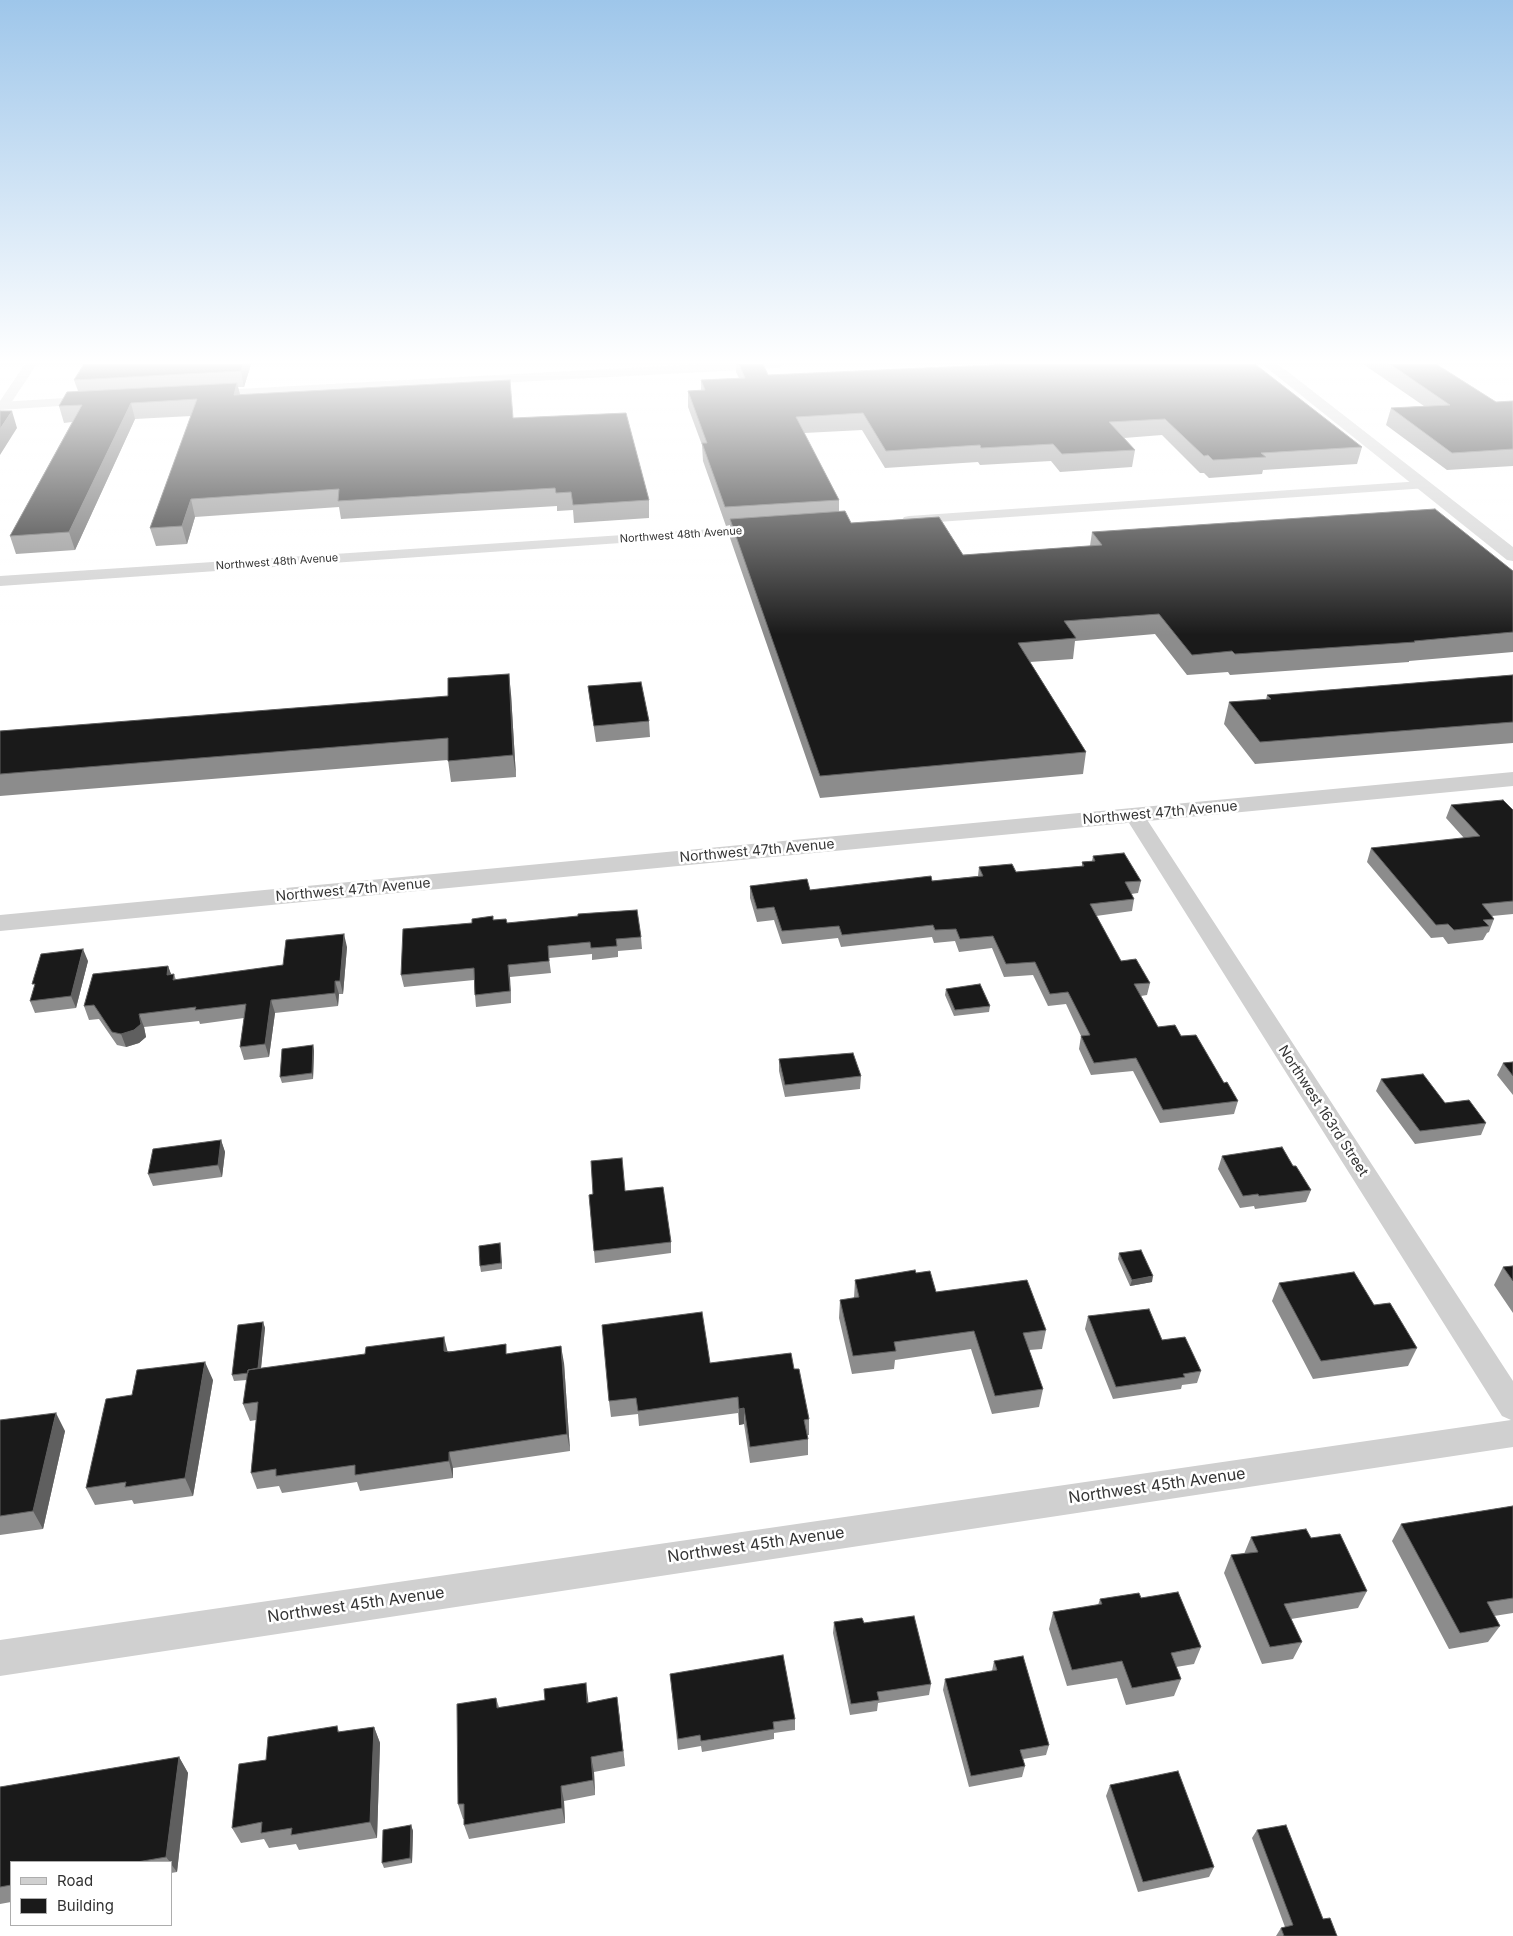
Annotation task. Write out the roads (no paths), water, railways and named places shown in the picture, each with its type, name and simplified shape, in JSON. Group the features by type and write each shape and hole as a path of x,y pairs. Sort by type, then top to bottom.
{"street":[{"path":"1383,454 1513,556"},
{"path":"898,520 1422,485"},
{"name":"Northwest 48th Avenue","path":"0,581 770,529"},
{"name":"Northwest 47th Avenue","path":"0,923 1513,779"},
{"name":"Northwest 163rd Street","path":"1134,815 1513,1407"},
{"name":"Northwest 45th Avenue","path":"0,1658 1513,1432"}]}
